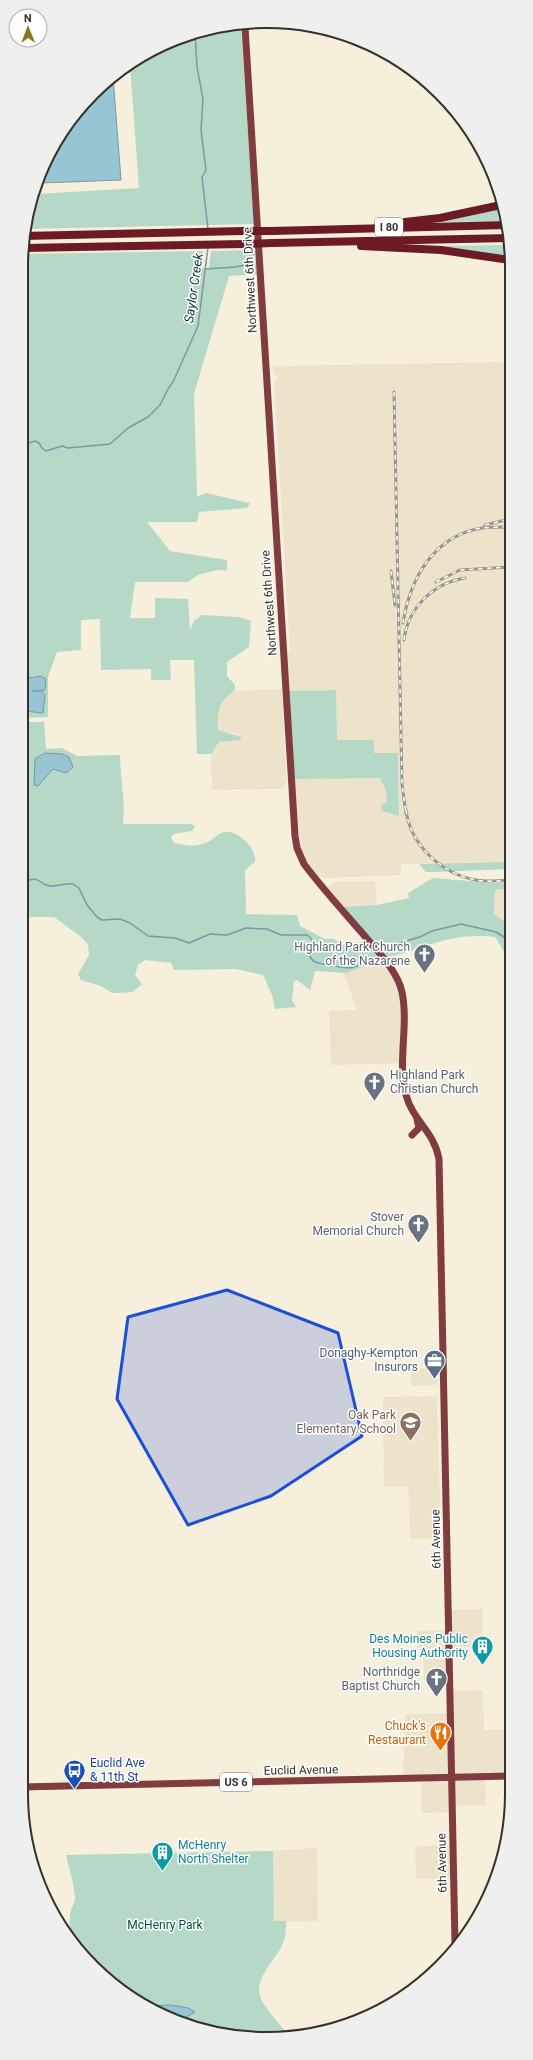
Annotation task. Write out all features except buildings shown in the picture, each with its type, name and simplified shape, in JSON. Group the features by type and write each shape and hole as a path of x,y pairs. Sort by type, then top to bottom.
{"highway":[{"path":"310,230 440,218 497,206"},
{"name":"I 80","path":"30,236 501,225"},
{"name":"I 80","path":"29,248 503,238"},
{"path":"306,243 441,250 505,259"}],"main road":[{"name":"Northwest 6th Drive","path":"245,29 295,836 299,854 304,864 380,955 398,982 404,1010 404,1088 409,1103 432,1135"},
{"path":"412,1135 419,1128 417,1116"},
{"name":"6th Avenue","path":"432,1135 439,1159 455,1940"},
{"name":"Euclid Avenue","path":"28,1786 505,1776"}],"highlighted area":[{"path":"227,1290 338,1333 362,1436 271,1496 188,1525 117,1399 128,1317"}],"shaded area":[{"path":"505,362 505,862 401,864 401,875 324,878 317,876 304,858 299,847 293,779 380,778 386,791 387,802 399,816 398,753 374,753 374,740 337,740 336,690 289,691 286,653 290,652 274,381 277,380 277,375 273,374 273,366"},
{"path":"282,689 287,783 283,788 277,789 212,790 211,754 219,742 240,740 242,737 237,734 218,730 217,714 220,702 235,691"},
{"path":"375,881 377,905 341,907 328,887 336,882"},
{"path":"505,889 505,922 494,914 495,890"},
{"path":"380,955 401,990 404,1063 331,1065 329,1011 357,1010 342,969"},
{"path":"437,1368 437,1385 411,1386 411,1369"},
{"name":"Oak Park Elementary School","path":"437,1396 441,1538 410,1539 408,1487 384,1487 383,1397"},
{"path":"482,1609 483,1646 449,1647 450,1680 424,1681 423,1648 417,1648 417,1631 449,1630 448,1610"},
{"path":"483,1690 484,1730 505,1730 505,1776 485,1776 486,1805 453,1806 453,1812 422,1813 422,1779 403,1779 405,1714 450,1713 450,1691"},
{"path":"453,1845 454,1879 416,1879 415,1846"},
{"path":"317,1848 318,1921 275,1922 273,1851"}],"green space":[{"path":"241,30 254,224 31,229 40,194 139,188 130,70 147,60 175,46 205,36"},
{"path":"498,208 500,221 439,222"},
{"path":"504,245 504,256 429,246"},
{"path":"255,250 257,274 229,276 194,394 197,497 206,493 250,503 247,508 199,512 197,522 147,522 170,551 227,560 227,571 217,570 198,575 188,582 135,582 130,618 155,618 155,598 188,599 190,630 194,621 202,615 239,617 251,621 249,647 227,662 227,676 235,685 235,691 225,699 218,712 218,730 242,737 240,740 219,742 211,754 197,754 194,660 170,660 171,680 151,680 151,669 101,670 100,619 81,620 81,650 57,652 48,677 48,717 28,718 28,266 29,254 203,251 201,268 209,268 211,251"},
{"path":"336,690 337,740 374,740 374,753 398,753 399,816 382,811 381,806 387,802 386,791 380,778 293,779 289,691"},
{"path":"28,722 44,722 46,749 62,748 77,756 120,755 124,807 123,824 191,824 195,826 192,831 174,834 171,837 174,843 184,845 193,846 206,843 224,832 235,834 246,841 253,851 255,862 245,870 246,914 297,915 300,926 325,939 334,939 343,945 364,941 380,961 346,973 315,971 310,990 297,980 294,981 292,1000 296,1007 275,1009 272,995 263,975 236,969 174,970 171,963 145,960 138,965 135,975 142,984 133,992 112,993 101,986 81,980 78,974 89,955 88,944 80,936 54,917 28,917"},
{"path":"505,862 505,869 426,872 419,864"},
{"path":"433,878 494,883 505,882 505,889 495,890 494,914 505,922 505,953 495,937 479,936 451,939 386,958 341,907 377,905 409,898 408,893"},
{"name":"McHenry Park","path":"273,1851 274,1921 286,1921 286,1930 282,1945 265,1972 259,1987 263,2003 285,2031 266,2032 235,2030 205,2024 175,2014 147,2000 121,1983 87,1951 70,1930 70,1913 75,1897 73,1881 66,1855"}],"water":[{"path":"113,83 121,180 43,183 60,147 77,121"},
{"path":"28,676 31,678 41,676 46,679 45,690 32,691 42,691 45,695 43,713 28,711"},
{"path":"45,753 62,754 69,757 73,767 66,773 53,769 38,786 34,785 35,759"},
{"path":"171,2005 188,2008 195,2012 186,2018 158,2006"}],"waterway":[{"name":"Saylor Creek","path":"195,39 197,67 203,99 201,130 206,170 202,177 208,229"},
{"name":"Saylor Creek","path":"28,443 35,441 39,443 46,451 62,446 68,448 110,444 128,428 148,417 160,405 173,382 198,326 208,247"},
{"path":"206,269 235,267 251,264"},
{"path":"28,880 37,880 51,886 73,884 79,888 87,905 97,917 102,920 120,919 130,923 148,936 175,938 189,943 210,934 227,935 246,928 267,929 281,935 307,935 313,942 310,957 319,963 351,968 376,957"},
{"path":"383,951 389,946 420,937 432,931 461,924 496,932 505,939"}],"railway":[{"path":"394,392 402,784 406,814"},
{"path":"485,525 505,520"},
{"path":"403,623 411,591 418,576 437,550 450,540 465,533 482,528 505,527"},
{"path":"436,582 460,570 505,567"},
{"path":"391,571 395,605"},
{"path":"404,640 406,628 411,617 424,598 443,585 465,578"},
{"path":"406,810 409,823 421,846 429,856 440,864 463,877 488,881 505,880"}],"place":[{"name":"Highland Park Church of the Nazarene","path":"425,974"},
{"name":"Highland Park Christian Church","path":"374,1102"},
{"name":"Stover Memorial Church","path":"419,1244"},
{"name":"Donaghy-Kempton Insurors","path":"434,1380"},
{"name":"Oak Park Elementary School","path":"411,1442"},
{"name":"Des Moines Public Housing Authority","path":"483,1666"},
{"name":"Northridge Baptist Church","path":"436,1698"},
{"name":"Chuck's Restaurant","path":"441,1752"},
{"name":"Euclid Ave & 11th St","path":"75,1790"},
{"name":"McHenry North Shelter","path":"162,1872"}]}
